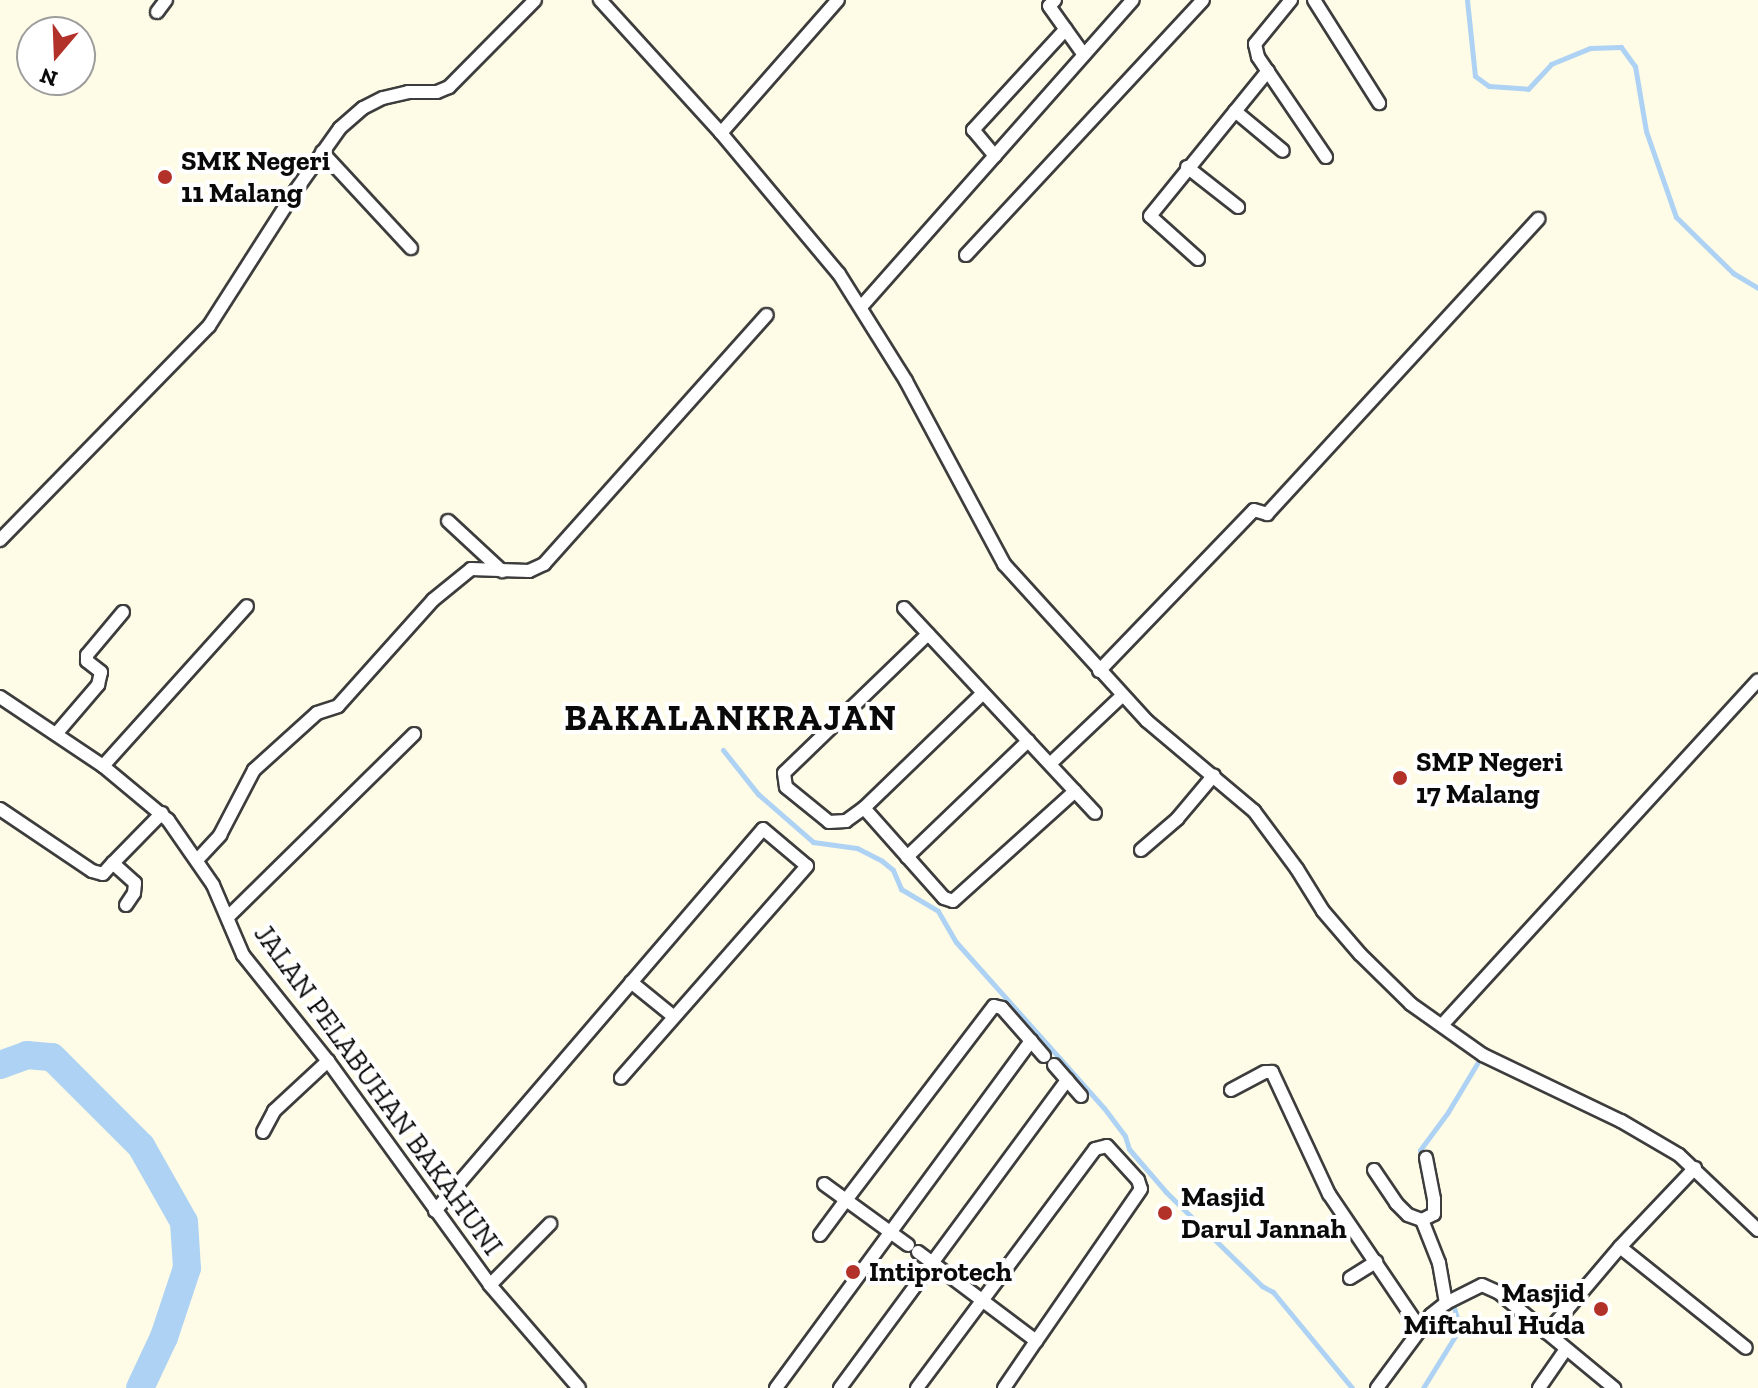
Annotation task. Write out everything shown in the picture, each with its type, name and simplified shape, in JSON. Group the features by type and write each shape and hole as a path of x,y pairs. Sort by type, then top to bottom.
{"street":[{"path":"157,12 166,0"},
{"path":"0,540 209,326 340,128 372,103 408,92 437,92 449,87 469,71 535,0"},
{"path":"600,0 721,133 839,274 906,381 1004,564 1122,696 1161,734 1214,775 1264,824 1323,911 1360,954 1411,1004 1483,1055 1621,1121 1695,1168 1758,1230"},
{"path":"721,133 838,0"},
{"path":"1055,0 1049,6 1084,55"},
{"path":"861,307 1133,0"},
{"path":"966,255 1203,0"},
{"path":"1291,0 1255,44 1268,71 1326,157"},
{"path":"1314,0 1379,103"},
{"path":"995,156 973,130 1066,29"},
{"path":"1198,259 1150,216 1268,71"},
{"path":"1235,111 1283,151"},
{"path":"322,152 411,248"},
{"path":"1187,167 1238,207"},
{"path":"1099,671 1254,510 1267,514 1538,219"},
{"path":"198,859 220,835 254,770 317,713 338,706 433,600 471,569 529,571 544,564 767,315"},
{"path":"448,521 502,571"},
{"path":"103,766 247,606"},
{"path":"904,608 1095,813"},
{"path":"56,734 98,685 101,672 87,661 87,655 123,612"},
{"path":"928,634 784,773 786,787 829,822 846,821 864,808 983,693"},
{"path":"1443,1024 1758,680"},
{"path":"1050,764 1122,696"},
{"name":"JALAN PELABUHAN BAKAHUNI","path":"0,697 103,766 162,813 198,859 228,917 243,955 328,1061 490,1285 579,1388"},
{"path":"228,917 414,734"},
{"path":"907,857 1028,741"},
{"path":"1141,850 1177,819 1214,775"},
{"path":"864,808 944,898 960,899 1075,791"},
{"path":"0,809 92,871 103,874 162,813"},
{"path":"435,1211 763,829 807,866 621,1078"},
{"path":"113,863 136,888 126,905"},
{"path":"631,982 674,1017"},
{"path":"820,1235 994,1006 1002,1008 1081,1096"},
{"path":"776,1388 1031,1041"},
{"path":"263,1132 274,1111 328,1061"},
{"path":"1231,1090 1265,1072 1272,1072 1329,1194 1419,1327"},
{"path":"840,1388 1067,1080"},
{"path":"917,1388 1095,1149 1107,1146 1138,1180 1141,1189 1004,1388"},
{"path":"1426,1158 1426,1217 1446,1303"},
{"path":"1547,1333 1620,1247 1695,1168"},
{"path":"1374,1170 1402,1210 1426,1217"},
{"path":"824,1184 1036,1341"},
{"path":"490,1285 550,1224"},
{"path":"1620,1247 1746,1348"},
{"path":"1350,1278 1376,1262"},
{"path":"1377,1388 1419,1327 1446,1303 1482,1285 1489,1286 1614,1388"},
{"path":"1539,1388 1566,1349"}],"waterway":[{"path":"1467,0 1475,76 1489,86 1528,89 1551,64 1590,48 1621,47 1635,66 1646,131 1676,217 1733,273 1758,288"},
{"path":"723,750 758,794 813,842 857,848 882,861 893,870 901,889 938,911 956,942 1104,1108 1125,1136 1129,1149 1166,1192 1262,1286 1273,1292 1352,1388"},
{"path":"0,1065 27,1055 52,1057 141,1146 184,1222 187,1268 164,1337 140,1388"},
{"path":"1423,1167 1420,1150 1448,1112 1478,1062"},
{"path":"1423,1388 1457,1333 1459,1325 1454,1307"}],"place":[{"name":"SMK Negeri 11 Malang","path":"165,177"},
{"name":"SMP Negeri 17 Malang","path":"1400,778"},
{"name":"Masjid Darul Jannah","path":"1165,1213"},
{"name":"Intiprotech","path":"853,1272"},
{"name":"Masjid Miftahul Huda","path":"1601,1309"}],"district":[{"name":"BAKALANKRAJAN","path":"731,718"}]}
